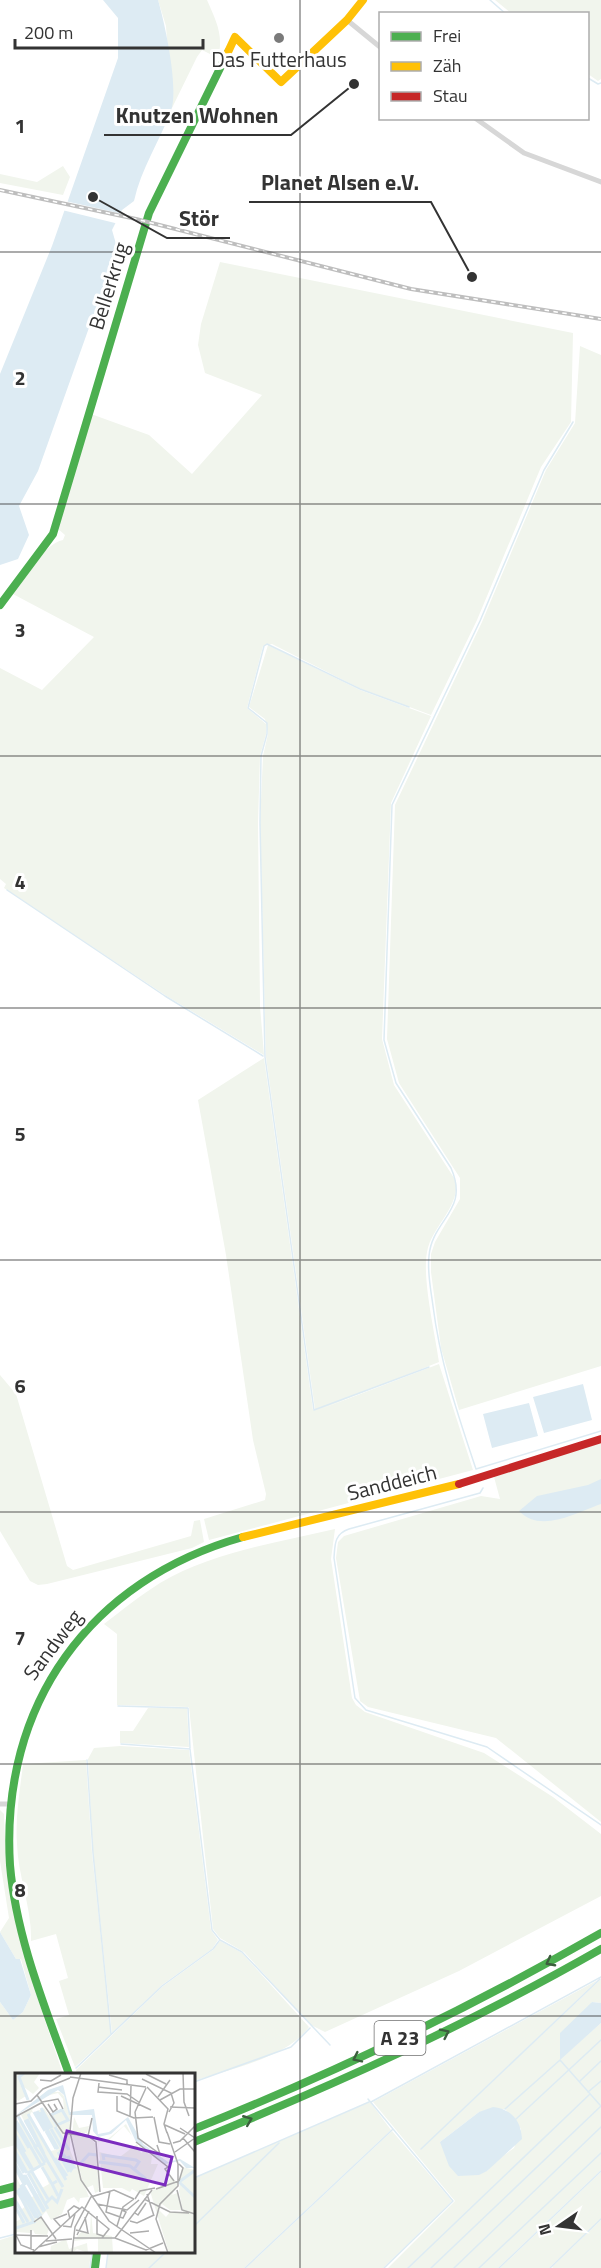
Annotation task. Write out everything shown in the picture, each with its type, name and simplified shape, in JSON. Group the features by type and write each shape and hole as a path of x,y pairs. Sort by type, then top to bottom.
{"main road":[{"path":"347,20 363,0"},
{"name":"Bellerkrug","path":"0,605 53,534 88,411 129,288 149,213 235,37 281,82 347,20"},
{"name":"Sanddeich","path":"191,1555 244,1537 448,1488 601,1439"},
{"name":"Sandweg","path":"69,2073 16,1906 4,1804 23,1729 39,1692 61,1657 94,1618 127,1591 161,1569 191,1555"},
{"name":"A 23","path":"195,2129 294,2089 442,2018 601,1933"},
{"name":"A 23","path":"195,2142 310,2094 441,2035 601,1949"},
{"path":"0,2190 15,2186"},
{"path":"0,2205 15,2201"},
{"path":"94,2268 97,2253"}],"street":[{"path":"347,20 379,45"},
{"path":"478,120 524,153 601,182"}],"shaded area":[{"path":"103,0 158,0 170,56 173,101 134,201 122,210 112,230 116,244 112,263 38,471 19,506 29,535 18,559 0,565 0,374 52,246 118,58 118,18"},
{"path":"158,0 207,0 220,35 218,58 202,50 172,108 166,26"},
{"path":"495,0 601,0 601,79 598,81 589,75 589,12 510,12"},
{"path":"63,166 70,177 63,195 0,183 0,174 37,182"},
{"path":"220,262 573,333 571,422 541,467 477,620 431,715 361,689 272,644 263,646 247,708 266,724 266,734 260,756 258,823 260,1006 264,1055 165,995 4,888 6,884 0,879 0,668 42,690 94,637 11,593 35,562 49,548 63,540 65,535 57,528 91,414 149,435 192,474 262,395 205,373 198,345 201,324"},
{"path":"580,346 601,355 601,1366 459,1410 441,1348 431,1272 431,1254 435,1242 460,1199 460,1178 399,1083 387,1039 395,805 482,622 546,470 575,423"},
{"path":"268,645 360,690 431,716 391,803 382,1039 394,1085 456,1181 453,1200 427,1252 426,1276 439,1362 321,1409 439,1364 473,1470 209,1540 204,1519 265,1500 266,1494 253,1440 226,1255 198,1100 264,1058 313,1410 318,1410 315,1409 266,1057 260,823 263,756 268,734 265,719 249,707"},
{"path":"0,1375 16,1394 67,1566 73,1570 191,1536 194,1521 200,1520 204,1542 192,1548 47,1584 38,1585 30,1581 0,1531"},
{"path":"583,1384 592,1420 544,1433 533,1397"},
{"path":"529,1403 538,1436 492,1448 483,1414"},
{"path":"601,1442 601,1822 496,1738 368,1707 360,1701 336,1558 338,1542 344,1536 481,1496 500,1499 494,1477"},
{"path":"601,1479 601,1504 578,1513 557,1520 537,1521 519,1511 537,1496 588,1485"},
{"path":"335,1529 331,1559 352,1698 356,1705 365,1712 484,1753 553,1797 601,1834 601,1896 459,1971 325,2032 311,2025 244,1952 220,1938 213,1929 189,1707 117,1705 117,1634 104,1624 160,1583 201,1563"},
{"path":"148,1708 187,1708 189,1747 120,1743 120,1731 133,1731"},
{"path":"120,1746 189,1750 211,1930 218,1940 212,1949 162,1985 112,2033 93,1853 88,1759 94,1748"},
{"path":"86,1760 92,1853 111,2034 75,2067 56,2019 69,2015 59,1981 68,1978 56,1934 31,1941 31,1929 18,1856 17,1824 23,1764"},
{"path":"0,1810 4,1814 10,1883 23,1947 63,2073 15,2073 15,2145 0,2149 0,2002 13,2020 23,2012 31,1995 21,1959 16,1959 0,1932 9,1918 0,1861"},
{"path":"0,1932 16,1959 20,1959 31,1995 23,2012 13,2020 0,2002"},
{"path":"220,1941 242,1953 309,2027 299,2038 272,2055 195,2081 195,2073 77,2073 76,2070 162,1987 213,1950"},
{"path":"601,1979 601,2003 592,2002 560,2059 601,2023 601,2170 498,2268 388,2268 455,2201 373,2102 598,1980 421,2149","holes":["505,2109 521,2129 514,2148 487,2171 440,2142 479,2112"]},
{"path":"592,2002 601,2003 601,2023 560,2060 560,2033"},
{"path":"370,2102 391,2130 244,2268 106,2268 108,2253 195,2253 195,2178"},
{"path":"493,2107 505,2110 514,2117 520,2126 522,2139 487,2171 479,2175 458,2176 449,2166 440,2142 479,2112"},
{"path":"392,2131 452,2201 383,2268 246,2268"},
{"path":"601,2172 601,2219 549,2268 500,2268"},
{"path":"601,2220 601,2268 552,2267"},
{"path":"15,2235 15,2253 91,2253 89,2268 0,2268 0,2240"}],"pier":[{"path":"65,201 123,214 119,224 62,210"}],"waterway":[{"path":"490,0 504,12"},
{"path":"589,79 598,84 601,83"},
{"path":"573,422 544,470 480,621 392,805 384,1040 396,1083 451,1168 456,1183 453,1205 432,1243 429,1275 436,1327 445,1368 476,1469 601,1431"},
{"path":"409,707 360,689 267,644 264,646 248,708 267,723 267,734 261,756 260,823 265,1057 314,1410 429,1367"},
{"path":"7,890 165,996 263,1056"},
{"path":"483,1488 480,1493 349,1529 338,1537 334,1558 355,1698 366,1710 487,1747 601,1825"},
{"path":"118,1706 188,1708 190,1748"},
{"path":"121,1744 190,1749 212,1930 220,1940 242,1952 330,2045"},
{"path":"87,1760 93,1853 111,2034"},
{"path":"76,2068 162,1986 213,1949 219,1941"},
{"path":"371,2102 601,1977"},
{"path":"421,2149 600,1979"},
{"path":"195,2082 291,2047 310,2028"},
{"path":"516,2119 601,2040"},
{"path":"505,2109 560,2060 600,2105"},
{"path":"580,2081 601,2061"},
{"path":"588,2092 601,2081"},
{"path":"408,2268 590,2094"},
{"path":"368,2099 453,2201 384,2268"},
{"path":"195,2178 369,2102"},
{"path":"431,2268 601,2106"},
{"path":"454,2268 601,2127"},
{"path":"245,2268 392,2130"},
{"path":"195,2225 279,2143"},
{"path":"479,2268 601,2153"},
{"path":"499,2268 601,2171"},
{"path":"550,2268 601,2219"},
{"path":"0,2238 15,2234"},
{"path":"90,2268 92,2253"},
{"path":"106,2268 108,2253"},
{"path":"149,2268 165,2253"}],"railway":[{"path":"0,190 136,219 411,289 601,319"}],"traffic: fast":[{"path":"0,605 53,534 149,213 228,52"},
{"path":"69,2073 25,1945 13,1892 10,1865 11,1806 21,1752 39,1702 65,1657 99,1617 141,1584 189,1557 243,1537"},
{"path":"195,2129 247,2108 401,2038 552,1961 601,1933"},
{"path":"195,2142 452,2028 601,1949"},
{"path":"0,2190 15,2186"},
{"path":"0,2205 15,2201"},
{"path":"95,2268 97,2253"}],"traffic: slow":[{"path":"228,52 235,37 281,82 347,20 363,0"},
{"path":"243,1537 459,1484"}],"traffic: jam":[{"path":"459,1484 601,1439"}],"place":[{"name":"Das Futterhaus","path":"279,38"},
{"name":"Knutzen Wohnen","path":"354,84"},
{"name":"Stör","path":"93,197"},
{"name":"Planet Alsen e.V.","path":"472,277"}]}
